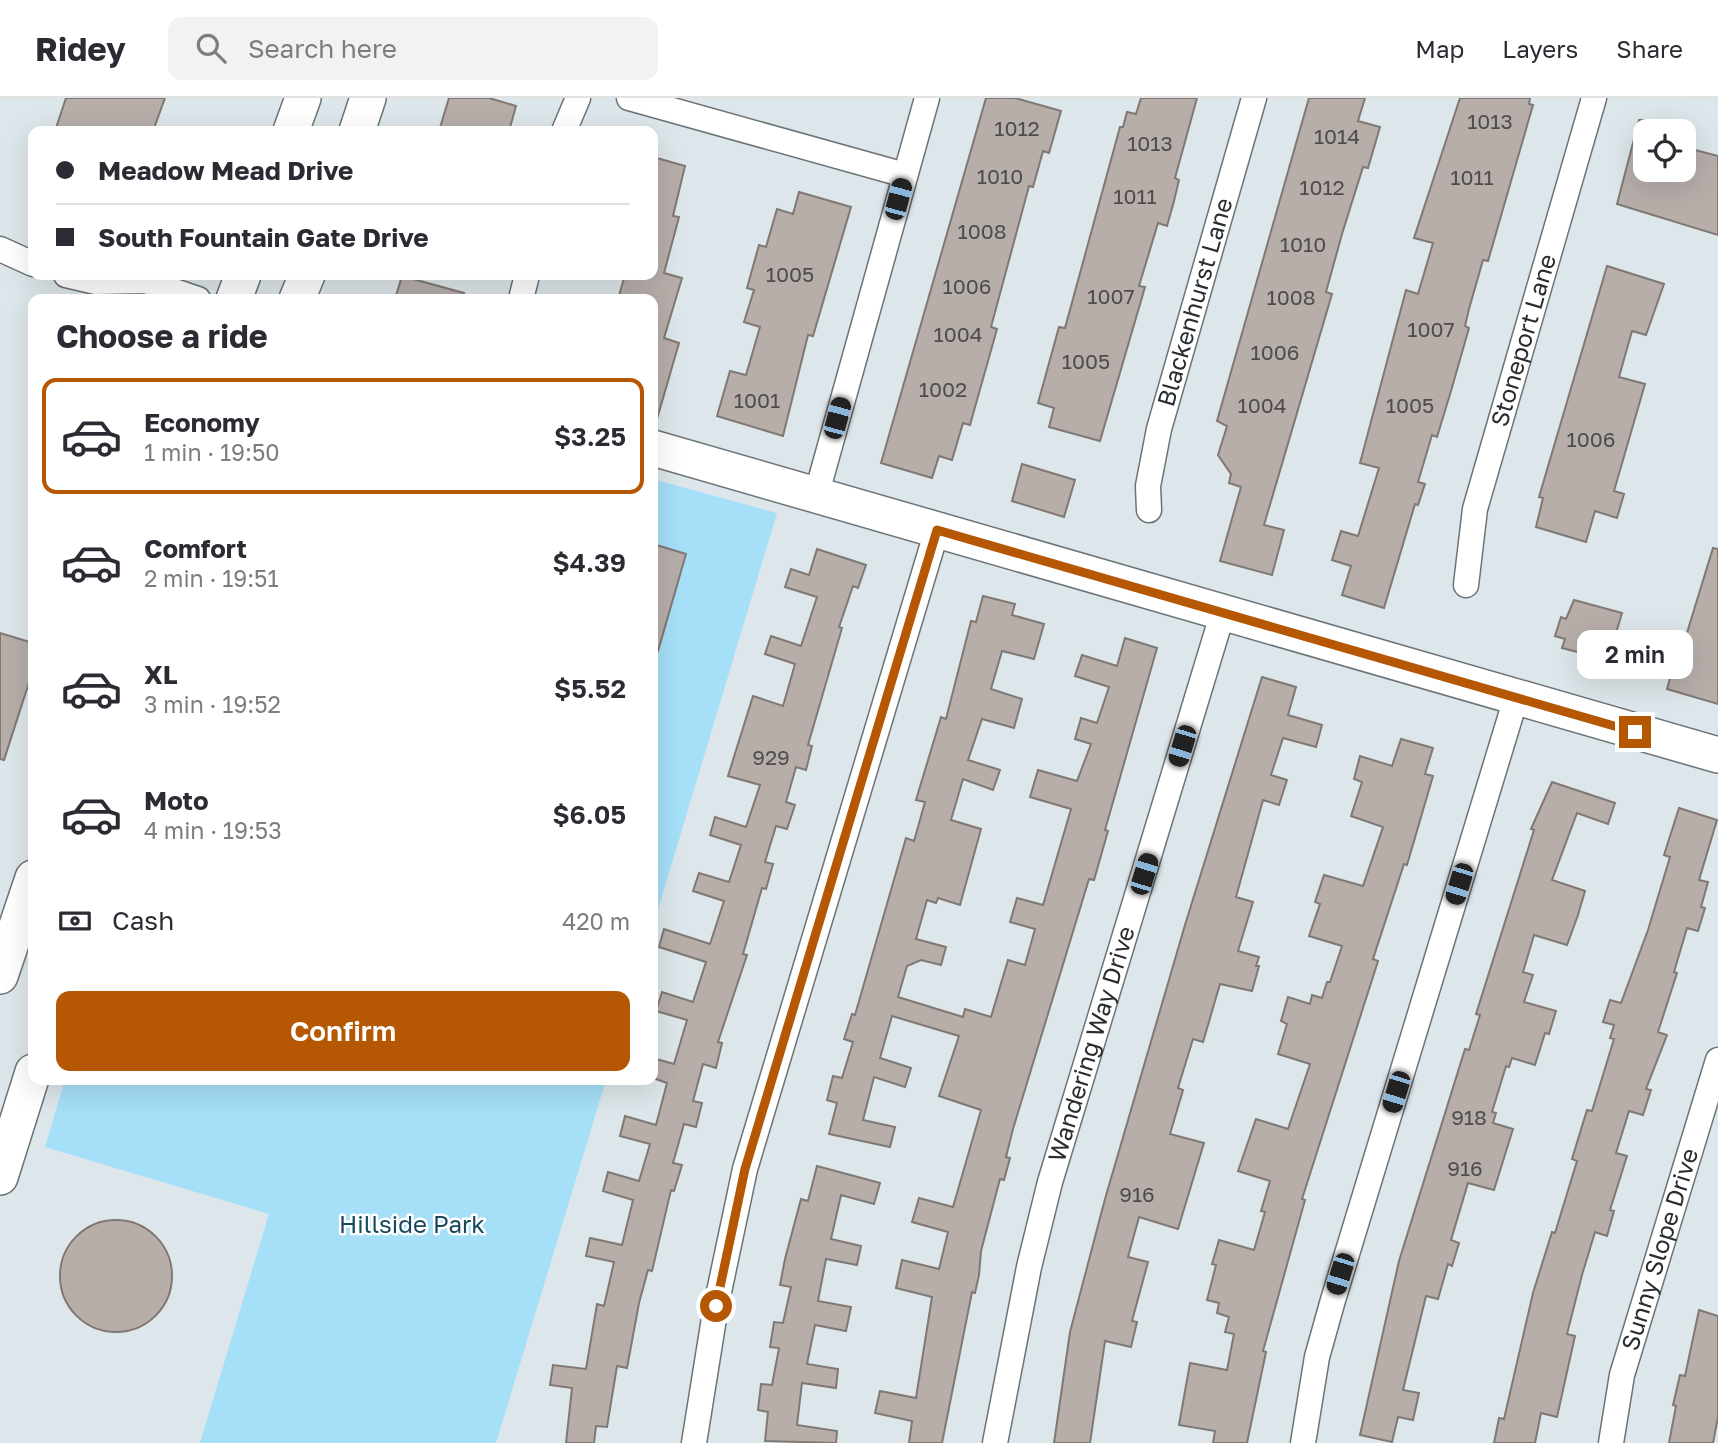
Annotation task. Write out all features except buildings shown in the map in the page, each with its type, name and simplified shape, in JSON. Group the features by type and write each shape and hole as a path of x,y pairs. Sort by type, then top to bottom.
{"street":[{"path":"294,126 303,98"},
{"path":"359,126 368,98"},
{"path":"566,126 578,98"},
{"path":"629,98 905,175"},
{"path":"816,496 927,98"},
{"name":"Blackenhurst Lane","path":"1149,510 1148,486 1159,429 1254,98"},
{"name":"Stoneport Lane","path":"1466,586 1475,509 1594,98"},
{"path":"0,249 28,262"},
{"path":"87,280 145,281 183,294"},
{"path":"96,282 113,294"},
{"path":"658,449 1718,755"},
{"path":"694,1443 716,1306 745,1169 937,530"},
{"name":"Wandering Way Drive","path":"995,1443 1029,1267 1050,1182 1223,611"},
{"path":"1303,1443 1318,1357 1332,1300 1516,698"},
{"path":"0,976 28,893"},
{"name":"Sunny Slope Drive","path":"1611,1443 1622,1375 1718,1060"},
{"path":"0,1177 29,1085"}],"green space":[{"path":"658,480 777,513 658,909"},
{"name":"Hillside Park","path":"64,1085 604,1085 496,1443 200,1443 269,1214 45,1147"}],"route":[{"path":"716,1306 745,1169 937,530 1635,732"}]}
